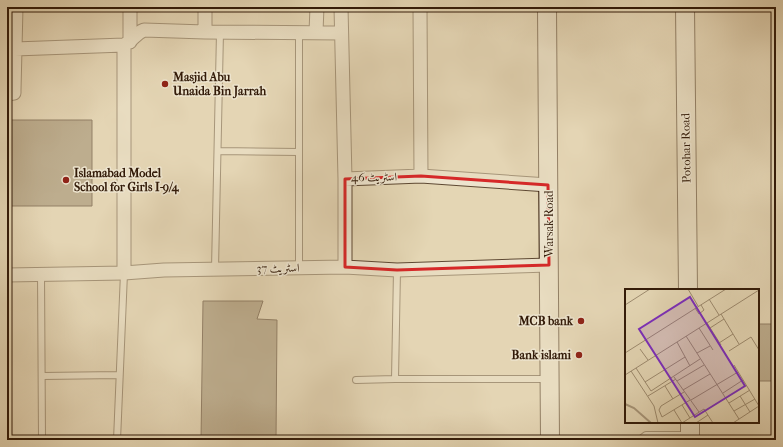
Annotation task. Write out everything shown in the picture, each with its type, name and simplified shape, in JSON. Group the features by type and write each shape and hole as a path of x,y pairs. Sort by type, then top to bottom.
{"street":[{"path":"10,94 15,48 16,7"},
{"path":"124,273 127,43 130,7"},
{"path":"205,7 205,32"},
{"path":"316,7 316,32"},
{"name":"اسٹریٹ 46","path":"341,7 340,33 345,179 421,176 548,185"},
{"path":"420,7 421,176"},
{"name":"Warsak Road","path":"548,7 550,440"},
{"name":"Potohar Road","path":"685,7 688,289"},
{"path":"15,48 127,43 136,33 144,30 340,33"},
{"path":"345,179 345,267"},
{"name":"اسٹریٹ 37","path":"7,276 124,273 164,270 345,267 397,270 549,265"}],"lane":[{"path":"215,269 220,32"},
{"path":"299,32 299,268"},
{"path":"218,151 299,152"},
{"path":"395,379 397,270"},
{"path":"117,440 124,273"},
{"path":"41,274 42,440"},
{"path":"42,376 119,375"},
{"path":"356,380 550,379"},
{"path":"642,440 642,438 646,435 690,432"}],"highlighted area":[{"path":"421,176 548,185 549,265 397,270 345,267 345,179"}],"building":[{"path":"7,120 92,120 92,206 7,206"},
{"path":"203,301 263,301 257,319 277,320 276,440 201,440"},
{"path":"759,324 776,324 776,381 759,381"}],"place":[{"name":"Masjid Abu Unaida Bin Jarrah","path":"165,84"},
{"name":"Islamabad Model School for Girls I-9/4","path":"66,180"},
{"name":"MCB bank","path":"581,321"},
{"name":"Bank islami","path":"579,355"}]}
